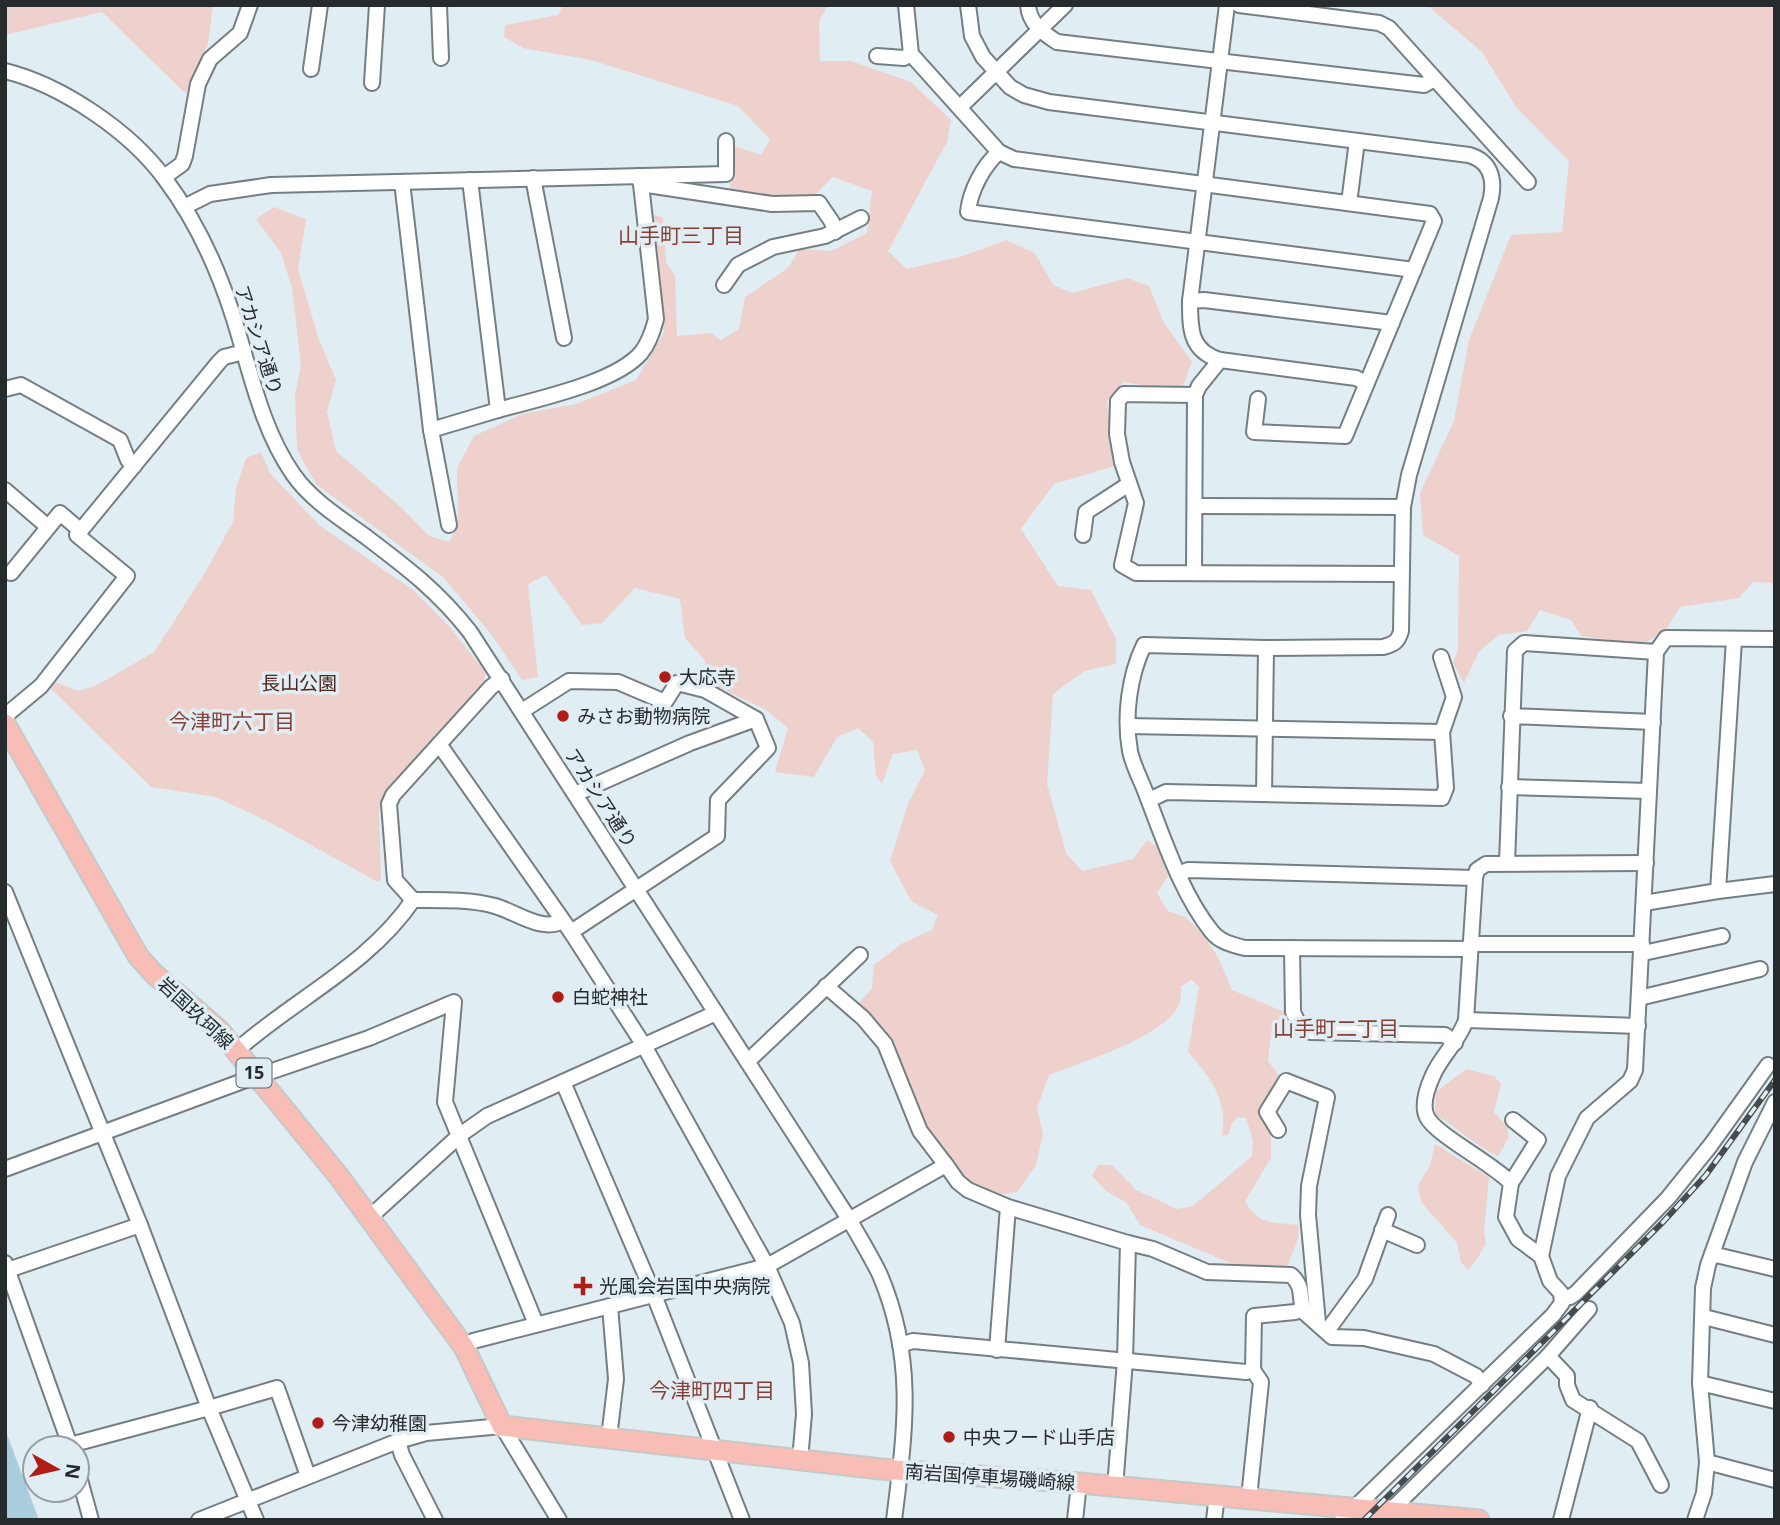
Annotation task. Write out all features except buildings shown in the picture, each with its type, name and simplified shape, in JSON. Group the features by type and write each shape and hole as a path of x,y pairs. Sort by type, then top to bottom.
{"main road":[{"name":"岩国玖珂線","path":"5,724 138,956 153,973 219,1030 370,1217 464,1347 502,1426"},
{"name":"南岩国停車場磯崎線","path":"502,1426 900,1471 1217,1495 1348,1513 1479,1520"}],"street":[{"path":"164,177 182,164 198,84 210,59 240,33 250,5"},
{"path":"311,69 320,5"},
{"path":"372,83 377,5"},
{"path":"439,5 442,58"},
{"path":"906,5 911,54 999,152 1014,159 1430,214 1434,221 1345,436 1254,432 1258,399"},
{"path":"968,5 972,36 983,57 1010,87 1024,95 1049,102 1469,155 1477,157 1485,164 1494,184 1409,475 1403,507 1399,640 1393,645 1266,648 1143,645 1138,656 1129,704 1131,753 1178,874 1213,934 1230,944 1245,948 1642,947 1648,952 1722,936"},
{"path":"1028,5 1028,12 1039,30 1057,42 1424,85 1434,79"},
{"path":"960,107 1065,5"},
{"path":"1227,5 1190,301 1190,320 1196,346 1207,356 1220,360 1356,378 1366,383"},
{"path":"1239,5 1307,9 1379,23 1390,28 1528,182"},
{"path":"877,56 904,58 911,54"},
{"name":"アカシア通り","path":"5,71 47,86 103,119 164,177 184,207 220,284 276,447 295,477 322,505 417,576 447,603 470,632 849,1219 879,1274 893,1311 900,1345 905,1380 906,1422 894,1520"},
{"path":"184,207 210,194 259,187 534,178 640,180 726,174 726,141"},
{"path":"1349,203 1357,141"},
{"path":"1485,164 1499,151"},
{"path":"999,152 992,159 970,198 968,212 1414,270"},
{"path":"534,178 564,338"},
{"path":"470,180 498,410"},
{"path":"640,180 772,204 819,203 832,222 835,232"},
{"path":"431,430 578,387 622,369 640,354 652,336 656,318 640,180"},
{"path":"402,182 431,430 449,525"},
{"path":"724,285 738,265 772,247 825,236 861,218"},
{"path":"1190,301 1204,300 1392,323"},
{"path":"5,716 41,685 127,576 78,535 80,531 219,362 224,357 244,352"},
{"path":"1194,573 1195,395 1220,360"},
{"path":"5,389 20,385 120,440 128,460 134,466"},
{"path":"1195,395 1124,394 1118,401 1118,434 1122,462 1136,503 1122,565 1136,572 1401,575"},
{"path":"1083,535 1086,512 1129,484"},
{"path":"5,490 48,527"},
{"path":"1195,506 1403,507"},
{"path":"11,573 60,513 80,531"},
{"path":"1541,1256 1558,1176 1587,1118 1630,1081 1635,1070 1656,652 1666,638 1775,639"},
{"path":"1718,891 1734,640"},
{"path":"1507,863 1515,651 1524,643 1656,652"},
{"path":"1264,794 1266,648"},
{"path":"1149,800 1166,792 1442,798 1446,788 1442,732 1454,697 1441,657"},
{"path":"502,679 491,687 393,795 389,804 395,880 413,900 492,905 544,925 559,924 566,927"},
{"path":"522,710 569,681 618,682 664,702 677,683 705,690 756,719 768,748 718,800 717,836 637,888 566,927"},
{"path":"1511,716 1653,722"},
{"path":"575,794 691,743 756,719"},
{"path":"1128,726 1442,732"},
{"path":"439,744 566,927 643,1044 767,1266 792,1323 801,1363 804,1415 800,1460"},
{"path":"1509,788 1650,791"},
{"path":"1511,1183 1488,1163 1436,1128 1426,1115 1425,1105 1435,1069 1455,1043 1466,1020 1477,870 1486,864 1507,863 1646,863"},
{"path":"1178,874 1188,870 1475,878"},
{"path":"1643,903 1775,884"},
{"path":"5,892 256,1520"},
{"path":"236,1051 253,1035 314,994 375,942 413,900"},
{"path":"1292,948 1293,1012 1300,1027 1311,1031 1445,1035 1455,1043"},
{"path":"748,1061 860,955"},
{"path":"1639,999 1760,969"},
{"path":"826,986 863,1018 885,1044 920,1131 958,1182 968,1189 1008,1208 1153,1250 1207,1272 1291,1275 1299,1283 1303,1308 1332,1337 1364,1338 1434,1354 1476,1376 1482,1385"},
{"path":"5,1169 369,1038 454,1002 445,1102 536,1324"},
{"path":"370,1217 460,1135 487,1116 716,1013"},
{"path":"1466,1020 1638,1027"},
{"path":"1562,1298 1576,1293 1668,1198 1710,1146 1768,1065"},
{"path":"1278,1130 1267,1112 1286,1081 1327,1097 1309,1186 1308,1215 1322,1327"},
{"path":"563,1082 654,1295 742,1520"},
{"path":"1695,1520 1704,1493 1707,1462 1700,1383 1703,1288 1712,1254 1745,1162 1775,1102"},
{"path":"1348,1513 1482,1385 1562,1303 1561,1293 1550,1280 1541,1256 1518,1239 1506,1217 1511,1183 1538,1140 1513,1120"},
{"path":"464,1347 473,1341 536,1324 767,1266 946,1165"},
{"path":"997,1350 1008,1208"},
{"path":"1322,1327 1365,1279 1388,1214"},
{"path":"67,1434 6,1267 140,1225"},
{"path":"1382,1230 1417,1245"},
{"path":"1115,1487 1125,1360 1128,1243"},
{"path":"1712,1254 1775,1269"},
{"path":"609,1438 616,1379 610,1306"},
{"path":"1249,1498 1261,1382 1252,1370 1254,1317 1295,1312 1303,1308"},
{"path":"1386,1515 1548,1356 1588,1309"},
{"path":"1703,1319 1775,1335"},
{"path":"900,1345 913,1341 1245,1372 1252,1370"},
{"path":"1548,1356 1567,1376 1567,1385 1573,1400 1590,1408 1638,1441 1661,1485"},
{"path":"1700,1383 1775,1401"},
{"path":"91,1440 277,1388 308,1476"},
{"path":"1561,1520 1590,1408"},
{"path":"199,1520 398,1441 425,1433 502,1426 559,1520"},
{"path":"398,1441 402,1455 435,1520"},
{"path":"1707,1462 1775,1480"},
{"path":"1075,1520 1079,1483"},
{"path":"1214,1520 1217,1495"}],"green space":[{"path":"5,5 213,5 208,44 186,94 102,12 5,35"},
{"path":"563,5 828,5 819,22 820,61 851,61 911,82 951,120 947,142 888,251 907,269 963,256 1006,240 1035,253 1053,285 1072,293 1127,278 1149,286 1164,323 1192,362 1181,391 1123,382 1107,402 1115,466 1054,484 1021,529 1058,586 1091,590 1116,639 1116,664 1084,671 1053,694 1047,784 1066,853 1082,871 1133,859 1147,840 1157,847 1168,876 1157,893 1168,911 1185,917 1200,931 1218,957 1232,990 1289,1014 1271,1033 1268,1061 1280,1077 1258,1110 1271,1130 1271,1158 1245,1201 1261,1219 1299,1225 1298,1239 1287,1267 1235,1265 1140,1225 1126,1202 1106,1191 1092,1176 1098,1165 1112,1165 1136,1190 1177,1209 1193,1206 1252,1156 1253,1141 1246,1118 1238,1117 1232,1123 1228,1135 1222,1136 1222,1111 1216,1090 1188,1052 1199,987 1192,980 1181,986 1180,1002 1173,1014 1160,1026 1122,1046 1049,1075 1037,1108 1043,1134 1036,1165 1017,1192 996,1195 963,1178 924,1124 859,1003 872,988 874,965 901,944 932,930 938,915 911,901 890,861 908,804 925,770 917,750 893,754 882,784 876,776 873,742 858,728 837,737 814,777 775,772 788,728 766,710 712,684 704,659 685,638 680,599 635,588 602,623 582,625 546,575 528,584 538,677 522,680 491,634 444,578 317,485 297,450 295,395 301,365 292,288 281,253 256,219 274,207 306,219 298,269 318,337 336,380 327,412 336,451 403,509 429,536 449,542 458,525 457,468 474,436 522,414 576,404 636,380 664,333 654,240 654,215 663,218 666,262 675,276 677,336 711,333 721,340 739,329 745,297 788,268 800,249 831,251 867,233 872,191 833,177 813,197 771,196 730,189 735,146 761,155 770,139 738,106 591,60 523,48 504,37 505,25 558,15"},
{"path":"1427,5 1775,5 1775,583 1753,582 1739,598 1680,607 1667,628 1644,644 1581,636 1571,620 1540,610 1527,631 1499,635 1479,651 1464,683 1453,663 1458,649 1459,556 1423,535 1420,493 1454,421 1469,340 1511,235 1562,232 1569,161 1516,107 1482,52"},
{"name":"長山公園","path":"261,452 270,473 319,525 413,590 449,626 486,673 483,685 383,796 379,810 381,878 378,882 271,823 216,797 151,787 49,687 53,681 79,691 97,685 154,652 202,578 233,522 236,489 246,458"},
{"path":"1466,1069 1494,1076 1501,1084 1494,1112 1507,1127 1509,1137 1498,1156 1435,1114 1436,1092"},
{"path":"1435,1144 1489,1177 1484,1231 1486,1244 1468,1270 1461,1262 1457,1243 1421,1202 1418,1186 1430,1165"}],"water":[{"path":"5,1429 21,1472 21,1504 33,1504 39,1520 5,1520"}],"railway":[{"path":"1364,1520 1663,1222 1706,1175 1775,1080"}],"place":[{"name":"大応寺","path":"665,677"},
{"name":"みさお動物病院","path":"563,716"},
{"name":"白蛇神社","path":"558,997"},
{"name":"光風会岩国中央病院","path":"583,1286"},
{"name":"今津幼稚園","path":"318,1423"},
{"name":"中央フード山手店","path":"949,1437"}],"district":[{"name":"山手町三丁目","path":"681,236"},
{"name":"今津町六丁目","path":"232,722"},
{"name":"山手町二丁目","path":"1336,1029"},
{"name":"今津町四丁目","path":"712,1391"}]}
